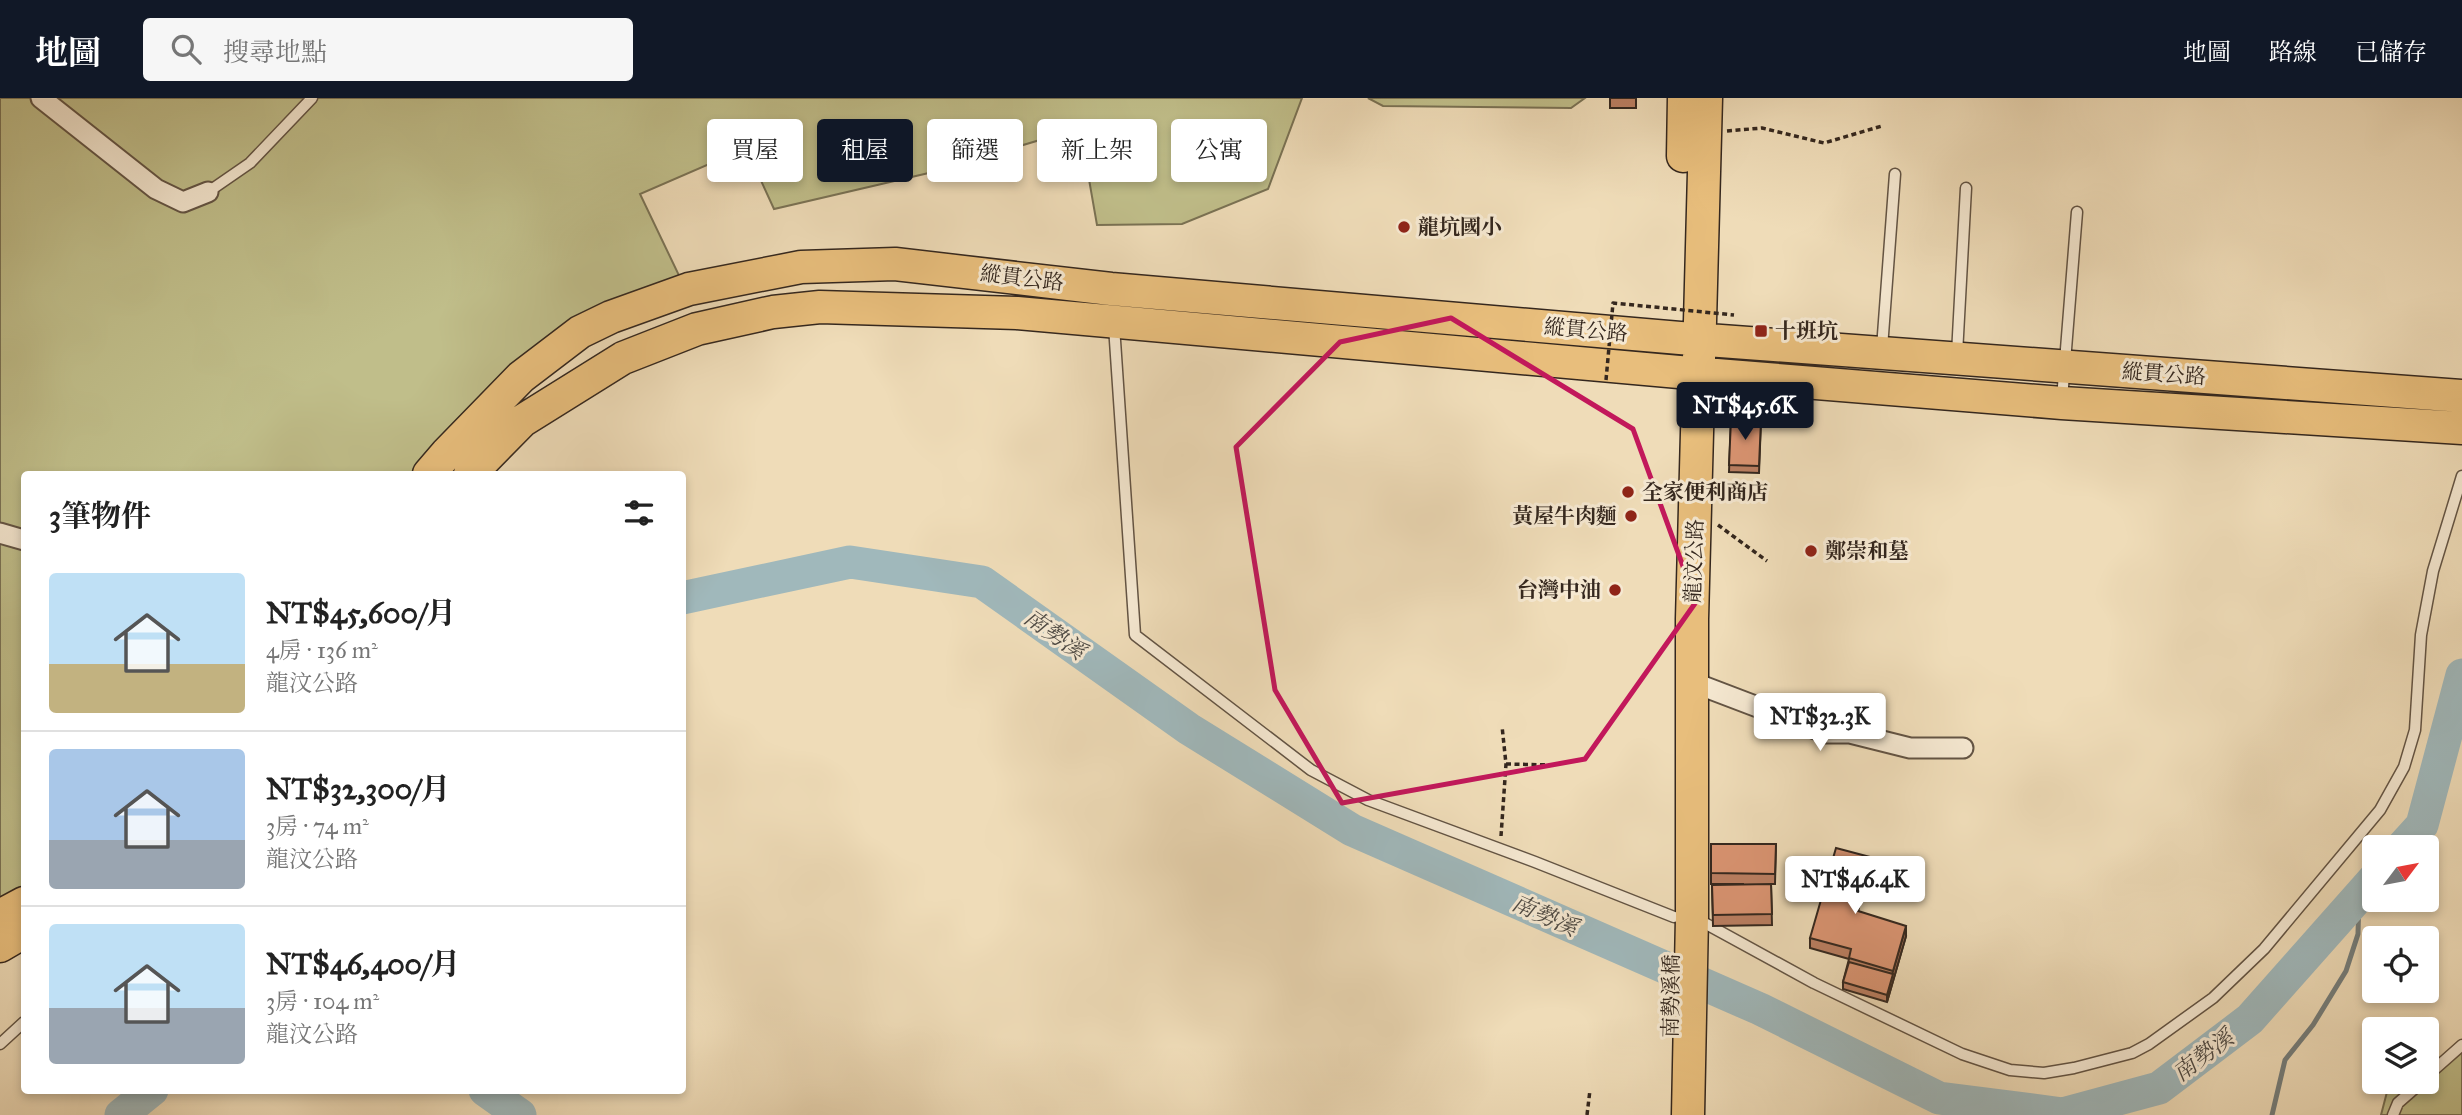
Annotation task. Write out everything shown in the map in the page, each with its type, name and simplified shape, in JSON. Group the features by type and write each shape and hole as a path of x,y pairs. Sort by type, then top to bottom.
{"main road":[{"name":"龍汶公路","path":"1682,928 1683,618 1689,536 1689,339 1684,98"},
{"name":"龍汶公路","path":"1689,339 1706,98"},
{"name":"縱貫公路","path":"432,471 521,377 580,332 611,317 689,289 748,275 801,267 895,264 1112,305 1689,372 2062,403 2462,428"},
{"name":"縱貫公路","path":"473,471 522,421 623,358 697,329 739,319 820,307 1017,313 1112,305 1882,352 2462,396"},
{"name":"龍汶公路","path":"1682,928 1692,682 1683,618"},
{"path":"0,916 21,905"},
{"name":"南勢溪橋","path":"1680,1057 1682,928"},
{"path":"0,946 21,934"},
{"path":"1670,1115 1680,1057"},
{"path":"1680,1057 1688,1115"}],"street":[{"path":"41,98 156,188 183,202 208,192"},
{"path":"0,533 21,539"},
{"path":"1692,682 1826,733 1850,733 1910,748 1963,748"}],"lane":[{"path":"208,192 250,163 312,98"},
{"path":"1882,352 1895,174"},
{"path":"1957,358 1966,188"},
{"path":"2062,403 2077,212"},
{"path":"1112,305 1135,635 1311,770 1368,800 1501,849 1814,983 1962,1054 2010,1070 2044,1073 2074,1068 2132,1053 2150,1044 2213,998 2264,949 2379,810 2404,767 2415,730 2421,635 2433,571 2462,475"},
{"path":"0,1044 21,1025"},
{"path":"2439,1065 2462,1045"},
{"path":"2393,1115 2398,1103 2408,1094"}],"path":[{"path":"1705,133 1762,128 1824,142 1882,126"},
{"path":"1606,380 1613,303 1734,314"},
{"path":"1689,536 1704,515 1768,561"},
{"path":"1501,849 1506,764 1502,726"},
{"path":"1506,764 1553,765"},
{"path":"1587,1115 1590,1090"}],"highlighted area":[{"path":"1451,318 1633,429 1696,602 1585,759 1342,803 1275,690 1236,447 1340,342"}],"shaded area":[{"path":"0,98 1302,98 1268,189 1182,224 1097,225 1089,182 1157,182 1157,119 1037,119 1037,141 1023,145 1023,119 927,119 927,173 913,177 913,119 817,119 817,182 890,182 774,209 762,182 803,182 803,119 707,119 707,165 640,194 685,288 553,357 433,471 21,471 21,901 0,914"},
{"path":"1368,98 1585,98 1571,108 1383,106"},
{"path":"2462,1046 2462,1115 2381,1115 2386,1094 2439,1094 2439,1066"}],"building":[{"path":"1731,419 1761,420 1759,466 1729,465"},
{"path":"1711,844 1776,844 1775,874 1711,873"},
{"path":"1836,848 1870,857 1855,910 1906,926 1893,971 1849,958 1851,949 1810,938"},
{"path":"1771,884 1772,914 1713,915 1712,885"},
{"path":"1849,962 1893,974 1887,995 1843,982"}],"waterway":[{"name":"南勢溪","path":"686,597 850,562 982,582 1189,729 1352,830 1760,1009 1939,1098 2063,1114 2159,1088 2250,1019 2362,893"},
{"name":"南勢溪","path":"2413,835 2422,825 2462,675"},
{"path":"2272,1115 2285,1060 2313,1025 2346,971 2358,934 2359,896"},
{"path":"121,1115 147,1094"},
{"name":"南勢溪","path":"491,1094 520,1115"}],"place":[{"name":"龍坑國小","path":"1404,227"},
{"name":"十班坑","path":"1761,331"},
{"name":"全家便利商店","path":"1628,492"},
{"name":"黃屋牛肉麵","path":"1631,516"},
{"name":"鄭崇和墓","path":"1811,551"},
{"name":"台灣中油","path":"1615,590"}]}
